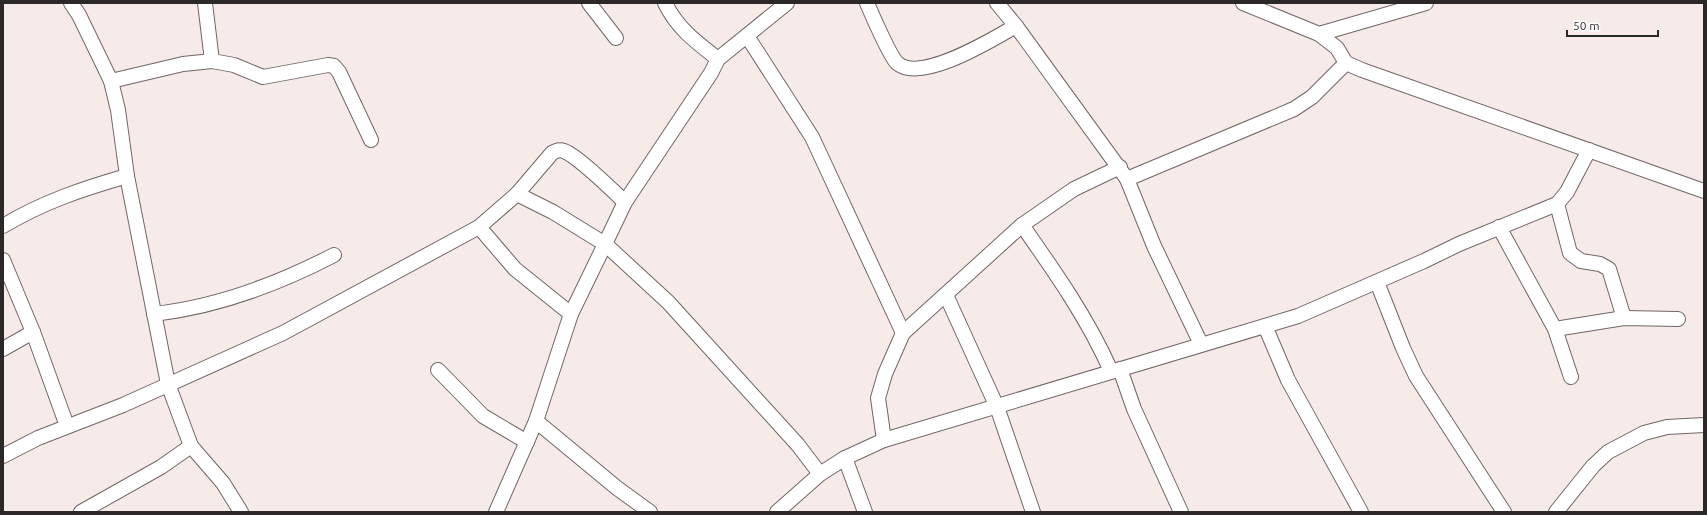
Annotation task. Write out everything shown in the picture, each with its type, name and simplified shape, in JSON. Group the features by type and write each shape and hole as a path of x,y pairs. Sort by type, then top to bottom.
{"street":[{"path":"71,3 79,15 111,81 118,110 127,176 168,384 191,446 223,483 241,512"},
{"path":"205,3 212,61"},
{"path":"589,3 616,38"},
{"path":"665,3 671,15 680,27 691,38 718,59"},
{"path":"496,512 536,421 571,314 625,202 718,59 787,3"},
{"path":"866,3 897,63 908,69 930,66 965,55 1016,26"},
{"path":"997,3 1016,26 1124,173 1154,246 1201,344"},
{"path":"1243,3 1319,34 1337,48 1346,63 1377,76 1704,191"},
{"path":"1319,34 1426,3"},
{"path":"747,36 812,137 903,333"},
{"path":"111,81 183,64 212,61 234,65 262,77 328,65 334,66 339,72 371,140"},
{"path":"884,440 878,398 903,333 1022,225 1074,189 1124,173 1294,109 1312,97 1346,63"},
{"path":"3,456 38,438 123,405 282,333 478,227 517,194 552,153 559,150 565,151 625,202"},
{"path":"777,512 820,474 845,458 884,440 1298,316 1499,227 1556,204 1567,192 1589,150"},
{"path":"3,226 30,210 56,198 127,176"},
{"path":"517,194 553,212 605,244 668,302 798,445 820,474"},
{"path":"1556,204 1570,253 1581,261 1600,264 1609,269 1624,318"},
{"path":"1022,225 1070,295 1116,370 1181,512"},
{"path":"478,227 515,269 571,314"},
{"path":"1499,227 1555,329 1571,378"},
{"path":"154,314 182,310 228,298 293,275 334,255"},
{"path":"3,260 33,332 67,426"},
{"path":"1377,282 1403,348 1416,376 1504,512"},
{"path":"946,295 997,407 1033,512"},
{"path":"1555,329 1624,318 1678,319"},
{"path":"1265,326 1288,380 1361,512"},
{"path":"3,349 33,332"},
{"path":"438,370 483,416 527,442"},
{"path":"536,421 617,488 650,512"},
{"path":"1556,512 1593,466 1608,452 1644,433 1667,427 1704,425"},
{"path":"81,512 161,467 191,446"},
{"path":"845,458 865,512"}]}
